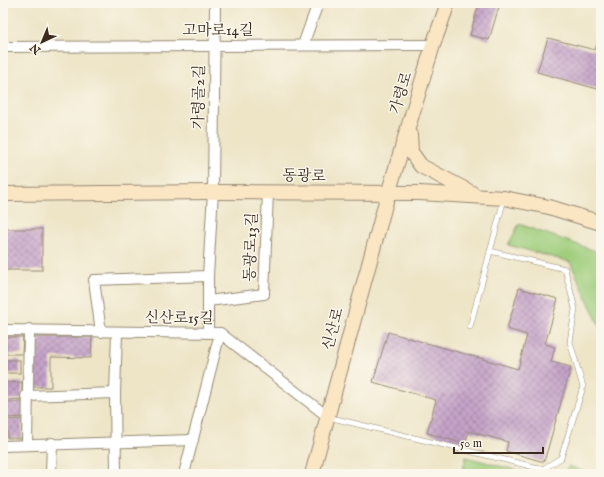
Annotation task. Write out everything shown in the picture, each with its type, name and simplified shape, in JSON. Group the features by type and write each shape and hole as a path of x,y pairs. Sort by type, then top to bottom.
{"main road":[{"name":"가령로","path":"388,194 433,45 448,3"},
{"path":"411,117 409,145 416,160 429,171 478,196"},
{"name":"동광로","path":"3,194 213,192 420,193 504,198 549,206 601,223"},
{"name":"신산로","path":"312,474 388,194"}],"street":[{"name":"가령골2길","path":"213,192 215,3"},
{"path":"303,45 318,3"},
{"name":"고마로14길","path":"3,47 433,45"},
{"path":"208,333 208,276 213,192"},
{"name":"동광로13길","path":"208,301 264,294 268,192"},
{"path":"101,332 94,280 208,276"},
{"path":"26,444 26,396 29,329"},
{"name":"신산로15길","path":"3,330 29,329 101,332 220,333 327,416"},
{"path":"116,474 117,441 115,393 117,332"},
{"path":"184,474 220,333"},
{"path":"26,396 115,393"},
{"path":"3,446 52,443 193,440"},
{"path":"51,474 52,443"}],"lane":[{"path":"470,327 504,198"},
{"path":"327,416 543,469 561,458 583,387 570,342 575,309 565,269 490,251"}],"green space":[{"path":"519,224 601,253 601,329 570,262 508,245"},
{"path":"466,457 531,474 462,474"},
{"path":"569,466 591,474 562,474"}],"building":[{"path":"479,3 500,3 489,40 470,35"},
{"path":"601,31 601,90 537,72 548,38 595,50"},
{"path":"3,229 42,229 42,270 3,270"},
{"path":"519,288 558,299 545,344 555,347 551,362 571,367 544,462 506,451 508,442 469,431 465,444 427,433 436,400 373,382 388,332 518,369 527,335 507,329"},
{"path":"6,337 23,337 22,354 6,354"},
{"path":"31,337 92,337 91,358 51,357 51,387 30,387"},
{"path":"6,360 20,360 20,373 6,373"},
{"path":"22,382 22,399 6,400 5,383"},
{"path":"6,402 23,402 24,417 7,418"},
{"path":"22,419 22,438 7,438 7,420"}]}
